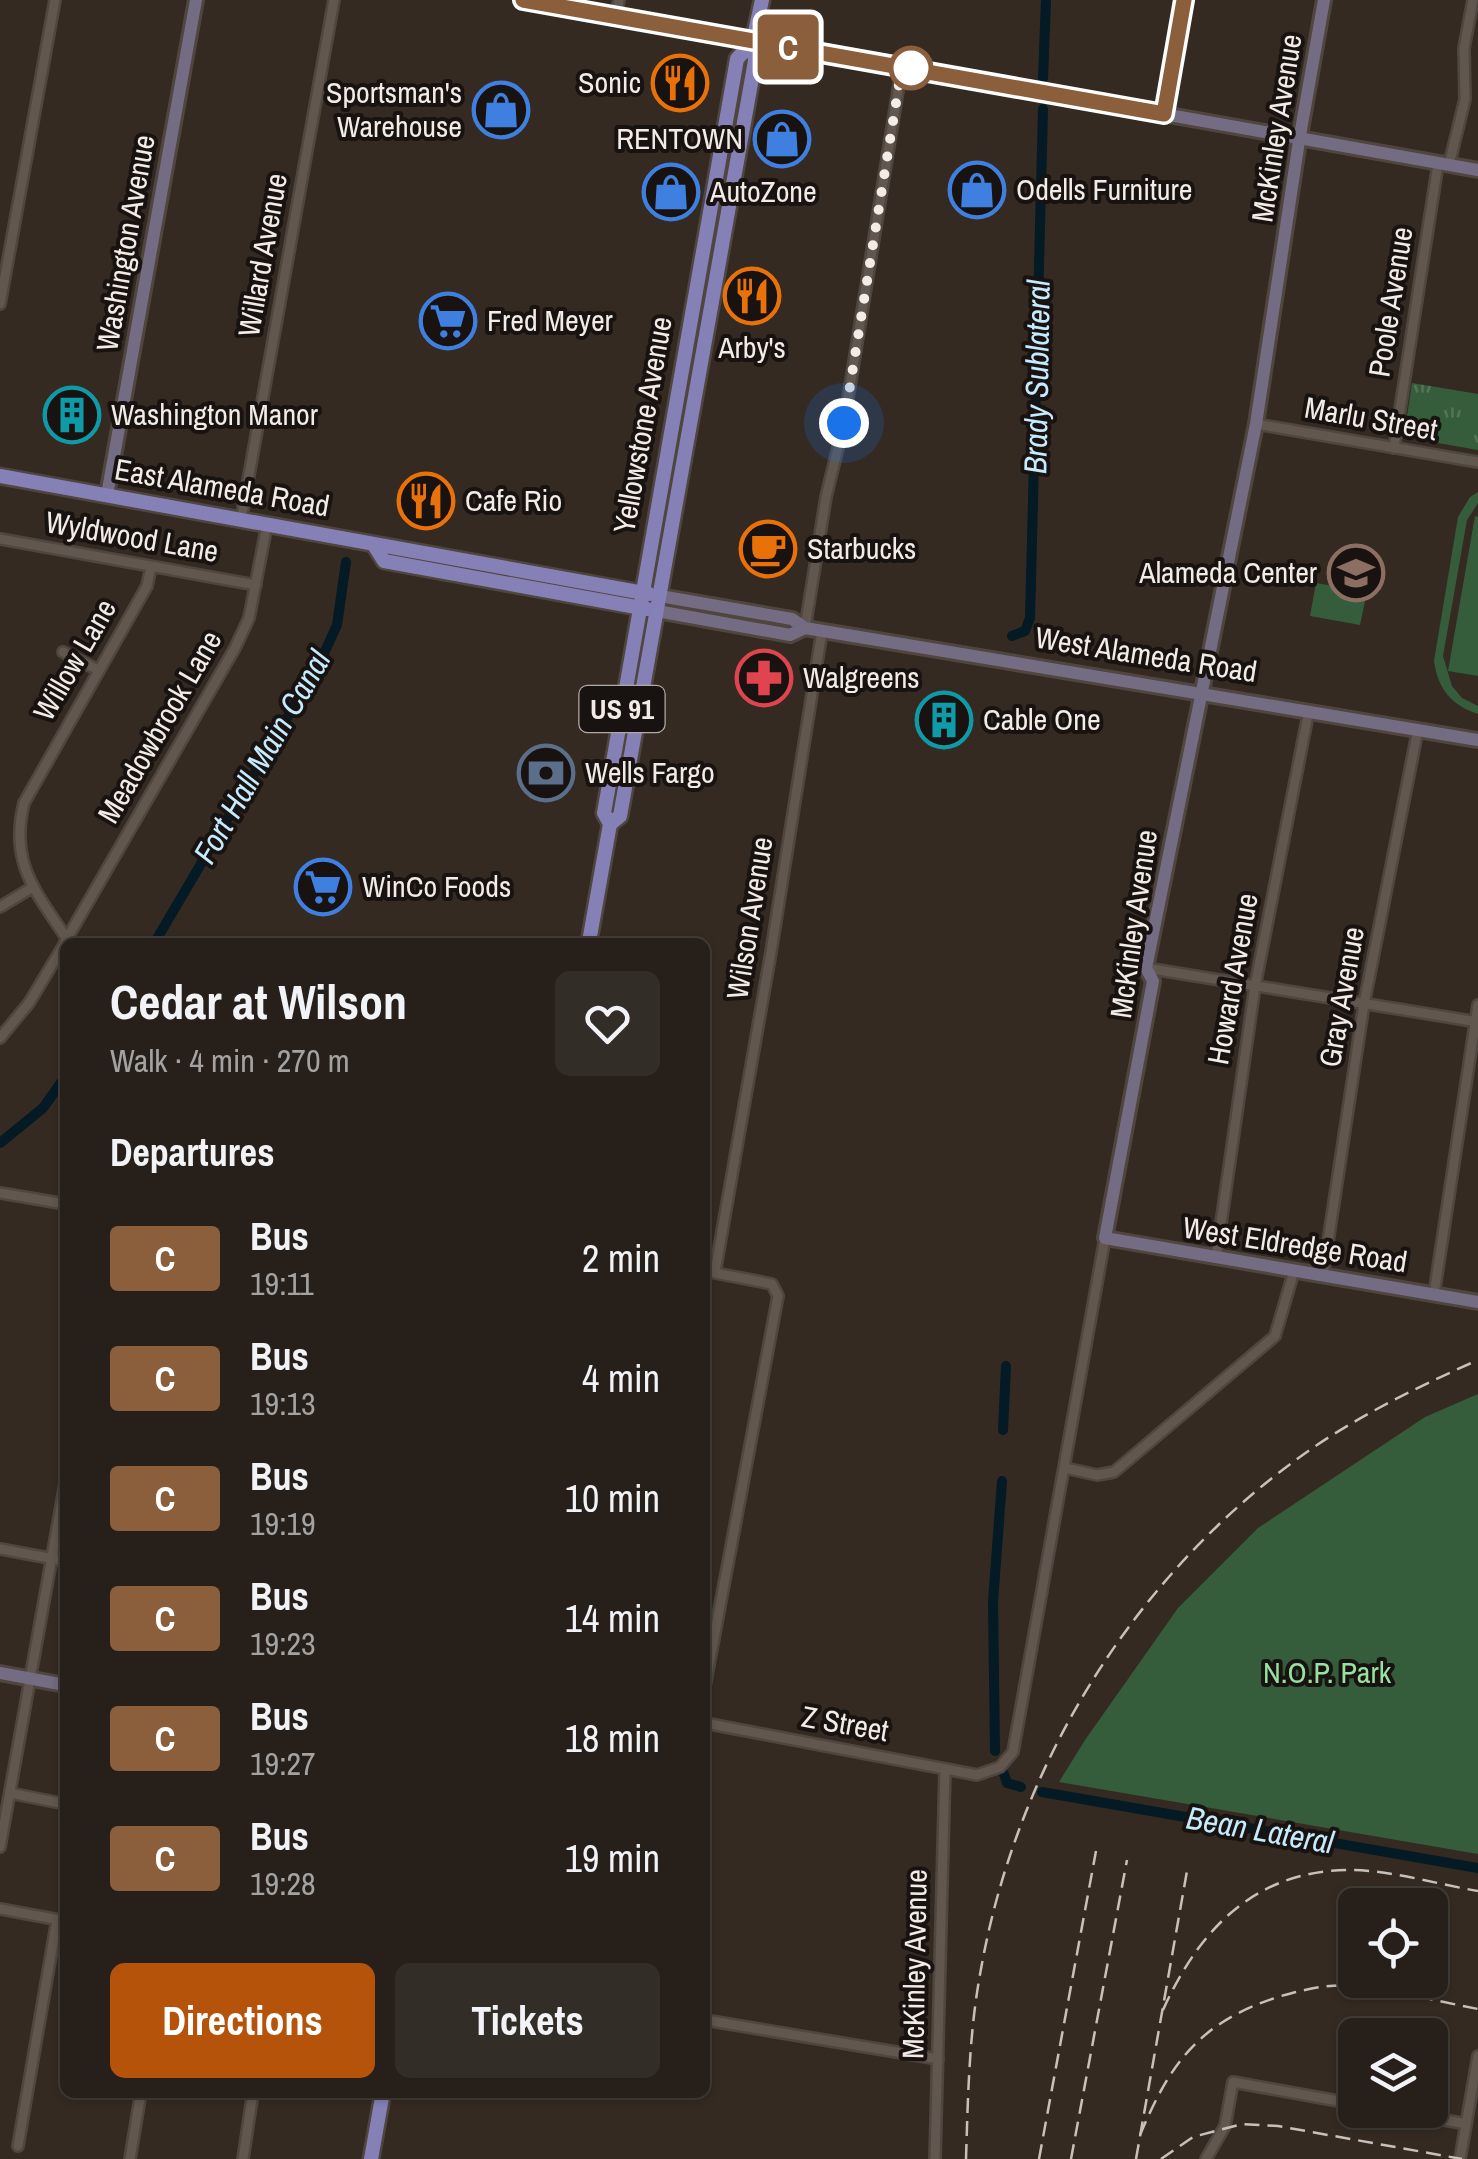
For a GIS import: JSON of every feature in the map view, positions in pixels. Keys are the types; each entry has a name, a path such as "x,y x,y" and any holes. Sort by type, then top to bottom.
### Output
{"main road":[{"name":"Yellowstone Avenue","path":"610,824 620,816 756,61 753,41 762,0"},
{"name":"Yellowstone Avenue","path":"589,938 610,824 604,813 737,59 753,41"},
{"name":"East Alameda Road","path":"0,476 374,544 641,600"},
{"name":"West Alameda Road","path":"641,600 659,603"},
{"path":"370,2159 381,2098"}],"street":[{"path":"0,304 55,0"},
{"name":"Washington Avenue","path":"107,495 196,0"},
{"name":"Willard Avenue","path":"240,520 334,0"},
{"path":"524,0 1478,170"},
{"path":"616,16 619,0"},
{"path":"1164,114 1184,0"},
{"name":"McKinley Avenue","path":"977,1775 1000,1767 1013,1752 1152,981 1146,968 1256,424 1324,0"},
{"name":"Poole Avenue","path":"1394,448 1443,165 1465,100 1464,48 1473,0"},
{"path":"805,628 826,498 844,423 902,66"},
{"name":"Marlu Street","path":"1256,424 1478,462"},
{"name":"Meadowbrook Lane","path":"68,938 235,648 249,618 267,524"},
{"name":"Wyldwood Lane","path":"0,539 256,585"},
{"name":"Willow Lane","path":"64,938 33,887 19,852 18,825 24,803 146,586 151,567"},
{"name":"West Alameda Road","path":"659,603 790,635 805,628 822,630 1478,740"},
{"name":"Wilson Avenue","path":"710,1272 771,952 822,630"},
{"path":"63,652 98,670"},
{"name":"Howard Avenue","path":"1216,1258 1255,986 1309,710"},
{"name":"Gray Avenue","path":"1323,1275 1364,1004 1418,729"},
{"path":"0,907 33,887"},
{"name":"Meadowbrook Lane","path":"0,1038 29,1003 60,951"},
{"path":"1146,968 1476,1022"},
{"path":"1434,1294 1478,1005"},
{"path":"0,1193 60,1203"},
{"name":"West Eldredge Road","path":"1105,1238 1478,1302"},
{"path":"1065,1468 1096,1475 1114,1472 1274,1336 1294,1271"},
{"path":"710,1272 764,1281 777,1289 710,1660"},
{"path":"0,1847 60,1512"},
{"path":"0,1549 60,1560"},
{"path":"0,1673 60,1683"},
{"name":"Z Street","path":"710,1723 977,1775"},
{"name":"McKinley Avenue","path":"935,2159 944,1769"},
{"path":"10,1793 60,1803"},
{"path":"0,1909 60,1920"},
{"path":"18,2146 60,1925"},
{"path":"710,2021 938,2059"},
{"path":"1460,2159 1478,2056"},
{"path":"1206,2159 1225,2126 1233,2082 1338,2101"},
{"path":"130,2159 141,2098"},
{"path":"242,2159 252,2098"},
{"path":"1448,2121 1466,2124"}],"green space":[{"path":"1412,383 1478,394 1478,450 1404,437"},
{"path":"1478,492 1478,503 1467,520 1443,656 1452,686 1462,698 1478,706 1478,714 1447,695 1434,661 1458,517 1470,497"},
{"path":"1475,516 1478,517 1478,676 1448,671"},
{"path":"1316,583 1367,592 1360,625 1310,616"},
{"name":"N.O.P. Park","path":"1478,1394 1478,1854 1059,1782 1178,1608 1258,1528 1425,1417"}],"waterway":[{"name":"Brady Sublateral","path":"1043,78 1046,0"},
{"name":"Brady Sublateral","path":"1012,636 1025,631 1030,618 1043,109"},
{"name":"Fort Hall Main Canal","path":"157,938 321,660 337,625 346,562"},
{"name":"Fort Hall Main Canal","path":"0,1143 43,1108 60,1084"},
{"name":"Bean Lateral","path":"1003,1430 1006,1366"},
{"name":"Bean Lateral","path":"995,1751 993,1602 1002,1481"},
{"name":"Bean Lateral","path":"1004,1774 1007,1783 1021,1787"},
{"name":"Bean Lateral","path":"1042,1792 1478,1868"}],"railway":[{"path":"966,2159 974,2016 999,1892 1024,1816 1057,1743 1096,1674 1143,1609 1195,1548 1253,1493 1356,1421 1478,1360"},
{"path":"1039,2159 1096,1851"},
{"path":"1071,2159 1127,1860"},
{"path":"1163,2010 1177,1981 1213,1931 1234,1910 1285,1881 1348,1870 1478,1891"},
{"path":"1136,2159 1187,1871"},
{"path":"1140,2135 1164,2086 1192,2047 1209,2031 1253,2006 1298,1992 1340,1986 1398,1992 1478,2009"},
{"path":"1161,2159 1193,2137 1242,2124 1278,2126 1462,2159"}],"bus line":[{"name":"C","path":"523,0 1164,114 1184,0"}],"place":[{"name":"Sonic","path":"680,83"},
{"name":"Sportsman's Warehouse","path":"501,110"},
{"name":"RENTOWN","path":"782,139"},
{"name":"Odells Furniture","path":"977,190"},
{"name":"AutoZone","path":"671,192"},
{"name":"Arby's","path":"752,296"},
{"name":"Fred Meyer","path":"448,321"},
{"name":"Washington Manor","path":"72,415"},
{"name":"Cafe Rio","path":"426,501"},
{"name":"Starbucks","path":"768,549"},
{"name":"Alameda Center","path":"1356,573"},
{"name":"Walgreens","path":"764,678"},
{"name":"Cable One","path":"944,720"},
{"name":"Wells Fargo","path":"546,773"},
{"name":"WinCo Foods","path":"323,887"}],"route":[{"path":"844,423 902,66 911,68"}]}
